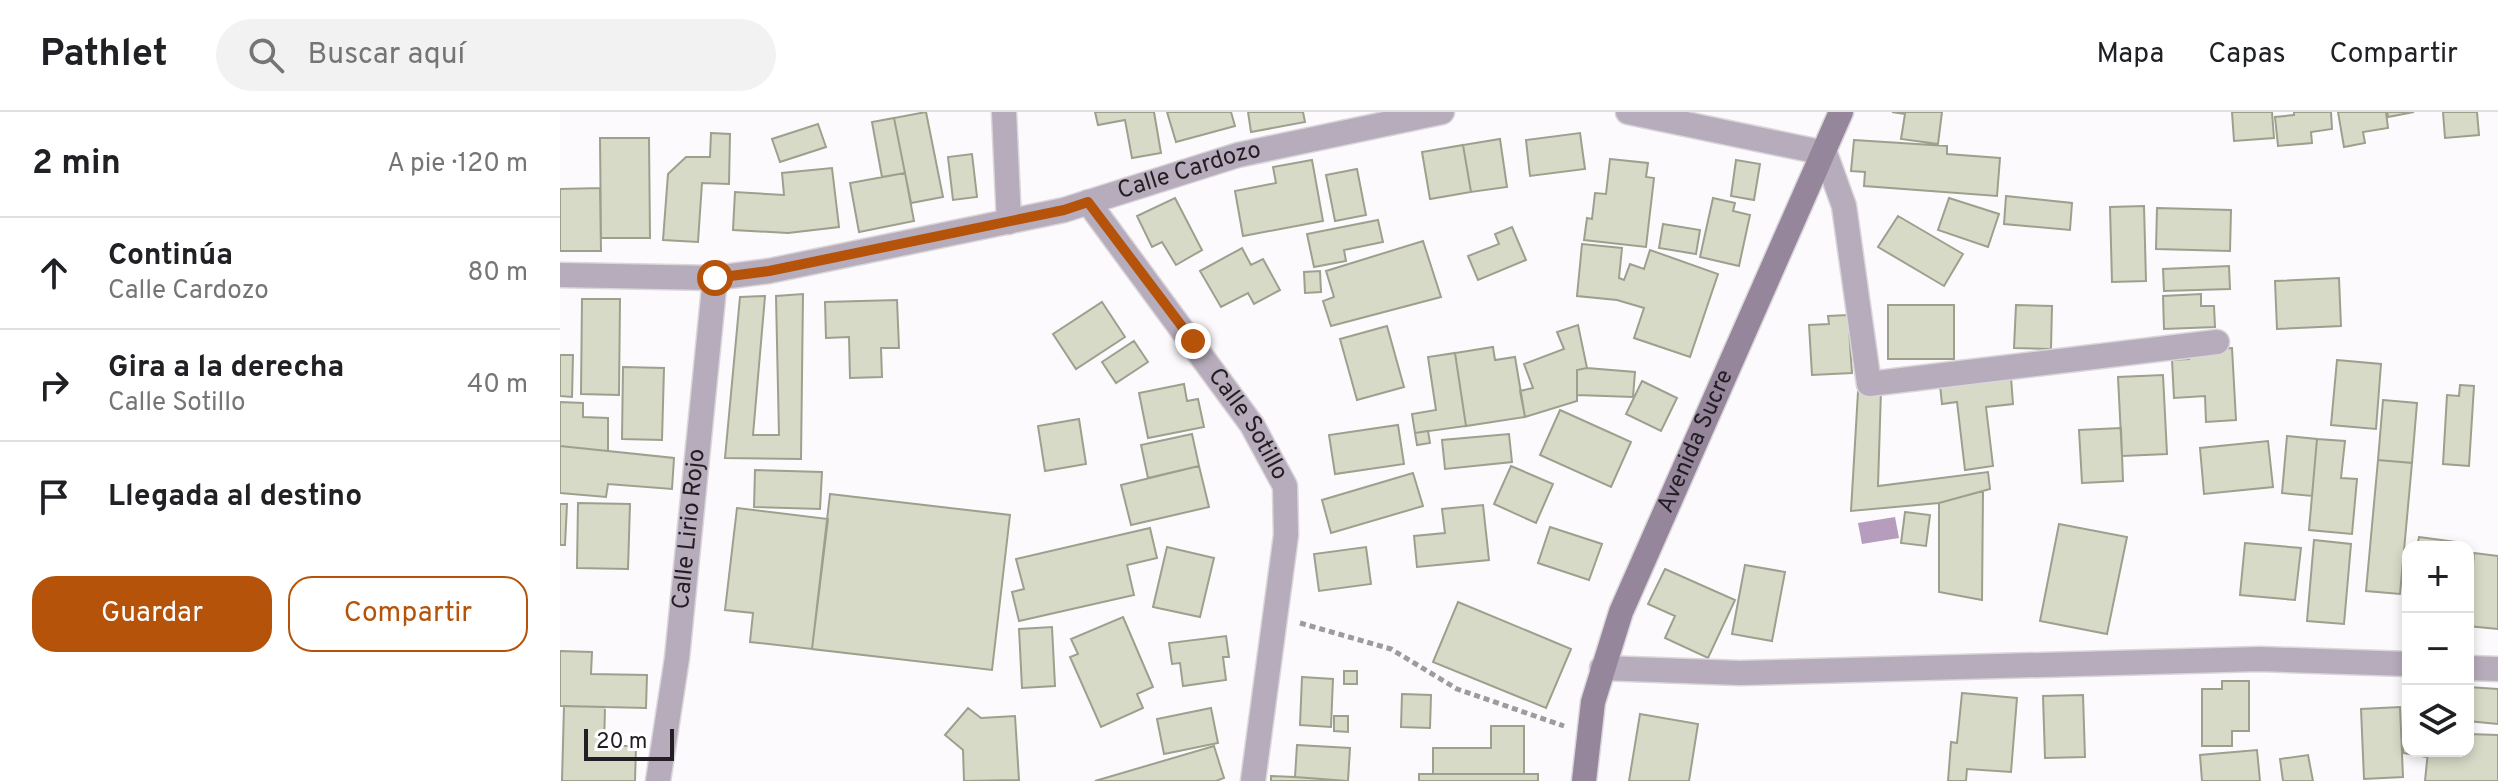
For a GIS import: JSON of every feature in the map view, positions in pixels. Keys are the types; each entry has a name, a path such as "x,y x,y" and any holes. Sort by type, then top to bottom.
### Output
{"street":[{"path":"1004,112 1009,222"},
{"name":"Calle Cardozo","path":"560,275 715,278 769,271 1009,222 1088,202 1238,155 1442,112"},
{"path":"1628,112 1825,153 1844,206 1869,384 2217,342"},
{"name":"Avenida Sucre","path":"1584,781 1589,731 1602,668 1621,612 1841,112"},
{"name":"Calle Sotillo","path":"1088,202 1252,425 1285,486 1288,512 1253,781"},
{"name":"Calle Lirio Rojo","path":"658,781 677,658 715,278"},
{"path":"1602,668 1740,673 2260,659 2402,664"},
{"path":"2474,668 2498,669"}],"path":[{"path":"1274,618 1318,627 1391,649 1457,689 1553,723 1589,731"}],"shaded area":[{"path":"1895,517 1899,538 1862,544 1858,523"}],"building":[{"path":"926,112 943,197 911,203 894,118"},
{"path":"1095,112 1154,112 1161,153 1132,158 1125,120 1098,125"},
{"path":"1167,112 1231,112 1235,126 1176,142"},
{"path":"1248,112 1303,112 1305,122 1251,132"},
{"path":"1892,112 1942,112 1938,144 1901,139 1905,114"},
{"path":"2232,112 2272,112 2274,138 2234,141"},
{"path":"2294,112 2331,112 2332,129 2311,132 2312,143 2278,146 2275,117 2294,115"},
{"path":"2338,112 2386,112 2388,128 2363,132 2365,143 2344,147"},
{"path":"2387,112 2414,112 2388,117"},
{"path":"2443,112 2477,112 2479,135 2445,138"},
{"path":"894,118 905,173 882,177 872,122"},
{"path":"818,124 826,147 780,162 772,139"},
{"path":"711,133 730,134 729,184 702,183 698,242 663,240 668,174 686,157 710,157"},
{"path":"1580,133 1585,169 1530,176 1526,140"},
{"path":"600,138 649,138 650,238 601,238"},
{"path":"1500,139 1507,187 1471,192 1463,145"},
{"path":"1854,140 1947,146 1947,154 2000,158 1997,196 1864,186 1865,172 1851,171"},
{"path":"1463,145 1471,192 1430,199 1422,152"},
{"path":"972,154 977,197 953,200 948,157"},
{"path":"1610,159 1648,163 1646,177 1654,178 1646,247 1584,240 1587,218 1592,219 1595,193 1606,194"},
{"path":"1312,160 1323,221 1243,236 1235,191 1276,183 1273,167"},
{"path":"1736,160 1760,164 1754,200 1731,196"},
{"path":"832,168 839,227 788,233 733,230 735,192 784,195 782,173"},
{"path":"1357,169 1366,215 1335,221 1326,175"},
{"path":"905,173 914,221 859,232 850,183"},
{"path":"600,188 601,251 560,251 560,189"},
{"path":"2006,196 2072,203 2070,230 2004,224"},
{"path":"1175,198 1202,250 1176,265 1162,242 1152,247 1137,216"},
{"path":"1713,198 1735,203 1733,211 1750,215 1739,266 1700,257"},
{"path":"1949,198 1999,214 1988,247 1938,230"},
{"path":"2144,206 2146,281 2112,282 2110,207"},
{"path":"2157,208 2231,210 2230,251 2156,249"},
{"path":"1898,216 1963,254 1944,286 1878,247"},
{"path":"1378,220 1383,242 1344,250 1346,261 1314,267 1307,234"},
{"path":"1663,224 1700,230 1696,254 1659,248"},
{"path":"1512,227 1526,260 1478,280 1468,256 1499,244 1495,234"},
{"path":"1423,241 1441,297 1331,326 1323,301 1334,297 1326,271"},
{"path":"1582,244 1622,248 1619,278 1624,280 1630,264 1644,269 1650,250 1718,274 1690,357 1634,338 1644,308 1617,300 1577,296"},
{"path":"1242,248 1251,265 1263,259 1280,290 1254,304 1248,293 1221,307 1200,271"},
{"path":"2229,266 2230,289 2164,291 2163,269"},
{"path":"1320,271 1321,292 1305,293 1304,272"},
{"path":"2339,278 2341,326 2277,329 2275,281"},
{"path":"803,294 801,459 725,458 740,297 765,296 753,435 779,435 776,296"},
{"path":"2201,294 2201,306 2214,306 2215,327 2164,329 2163,296"},
{"path":"582,299 620,299 619,395 581,394"},
{"path":"897,300 899,348 881,348 882,377 850,378 849,337 826,338 825,302"},
{"path":"1102,302 1125,337 1076,369 1053,334"},
{"path":"1888,305 1954,305 1954,359 1888,359"},
{"path":"2016,305 2052,306 2051,349 2014,348"},
{"path":"1848,315 1852,373 1812,375 1809,325 1829,324 1828,316"},
{"path":"1578,325 1587,368 1577,370 1577,401 1525,417 1520,391 1533,388 1524,364 1564,349 1557,332"},
{"path":"1387,326 1404,387 1357,400 1340,339"},
{"path":"1134,341 1148,362 1116,383 1102,362"},
{"path":"1493,347 1495,360 1515,357 1525,417 1466,426 1455,353"},
{"path":"2232,348 2236,420 2206,422 2205,396 2174,398 2172,360 2189,359 2189,350"},
{"path":"1455,353 1466,426 1415,433 1412,414 1436,410 1428,357"},
{"path":"560,355 573,355 572,397 560,396"},
{"path":"2337,360 2381,364 2376,429 2331,425"},
{"path":"623,367 664,368 662,440 622,439"},
{"path":"1577,370 1635,372 1633,397 1577,395"},
{"path":"2163,375 2167,454 2122,456 2118,377"},
{"path":"2011,377 2013,404 1986,407 1993,466 1965,470 1957,402 1942,404 1940,385"},
{"path":"1642,381 1677,398 1661,431 1626,414"},
{"path":"1184,384 1187,401 1198,399 1204,427 1148,438 1139,393"},
{"path":"2460,385 2474,386 2469,466 2443,464 2447,395 2459,396"},
{"path":"1881,390 1878,486 1988,472 1990,489 1939,503 1851,511 1858,392"},
{"path":"2383,400 2417,403 2412,463 2378,460"},
{"path":"560,402 583,403 583,417 608,418 608,451 560,446"},
{"path":"1560,410 1631,442 1611,487 1540,455"},
{"path":"1079,419 1086,464 1045,471 1038,426"},
{"path":"1398,425 1404,464 1335,474 1329,435"},
{"path":"2121,428 2123,481 2082,483 2079,430"},
{"path":"1428,431 1430,443 1417,445 1415,433"},
{"path":"1192,434 1199,466 1148,478 1141,445"},
{"path":"1509,434 1512,462 1445,469 1442,440"},
{"path":"2287,436 2317,439 2312,496 2282,493"},
{"path":"2317,439 2345,441 2341,478 2357,479 2352,534 2309,530"},
{"path":"2268,441 2273,487 2204,494 2200,448"},
{"path":"560,446 674,458 672,489 608,484 606,497 560,493"},
{"path":"2378,460 2412,463 2405,541 2402,541 2400,594 2366,591"},
{"path":"1199,466 1209,507 1131,525 1121,485"},
{"path":"1511,466 1553,484 1536,523 1494,504"},
{"path":"755,470 822,472 820,509 754,507"},
{"path":"1413,473 1423,506 1331,533 1322,500"},
{"path":"1983,491 1982,600 1939,592 1939,503"},
{"path":"830,494 1010,515 992,670 812,649"},
{"path":"578,503 630,504 628,569 577,568"},
{"path":"560,504 567,504 565,545 560,545"},
{"path":"1483,505 1489,560 1417,567 1414,536 1445,533 1442,509"},
{"path":"737,508 828,519 812,649 750,642 753,613 725,610"},
{"path":"1905,512 1930,515 1926,546 1901,543"},
{"path":"2059,524 2127,537 2107,634 2040,621"},
{"path":"1550,527 1602,544 1589,580 1538,563"},
{"path":"1150,528 1157,558 1127,565 1134,595 1019,621 1012,592 1024,589 1016,559"},
{"path":"2419,537 2449,541 2418,541"},
{"path":"2314,540 2351,544 2344,624 2307,621"},
{"path":"2245,543 2301,548 2295,600 2240,595"},
{"path":"1167,547 1214,558 1200,617 1153,607"},
{"path":"1366,547 1371,584 1319,591 1314,554"},
{"path":"2474,553 2498,556 2498,629 2474,627"},
{"path":"1745,565 1785,572 1772,641 1732,634"},
{"path":"1665,569 1735,600 1708,658 1665,638 1675,616 1648,604"},
{"path":"1458,602 1571,649 1546,708 1433,662"},
{"path":"1123,617 1153,687 1137,694 1143,708 1101,727 1070,657 1078,654 1071,639"},
{"path":"1052,627 1055,686 1022,688 1019,629"},
{"path":"1226,636 1229,657 1223,657 1226,680 1183,686 1180,663 1172,664 1169,643"},
{"path":"560,651 592,652 591,674 647,675 646,708 560,706"},
{"path":"1344,671 1357,671 1357,684 1344,684"},
{"path":"1302,677 1333,679 1331,727 1300,725"},
{"path":"2222,681 2249,681 2249,731 2232,731 2232,746 2202,746 2202,689 2222,689"},
{"path":"2474,687 2498,689 2498,724 2474,722"},
{"path":"1962,693 2017,698 2011,772 1967,769 1966,781 1948,781 1951,742 1957,743"},
{"path":"1402,694 1431,695 1430,728 1401,727"},
{"path":"2083,695 2085,757 2045,758 2043,696"},
{"path":"564,706 605,707 604,746 636,746 635,781 562,781"},
{"path":"2400,707 2403,777 2364,779 2361,709"},
{"path":"968,708 981,718 1015,716 1019,780 964,781 963,750 945,735"},
{"path":"1211,708 1218,743 1164,754 1157,719"},
{"path":"1640,714 1698,724 1689,781 1629,781"},
{"path":"1334,716 1348,716 1348,732 1334,731"},
{"path":"1491,726 1524,726 1524,774 1433,774 1433,748 1491,748"},
{"path":"2474,734 2498,735 2498,781 2425,781 2427,757 2474,757"},
{"path":"1297,745 1350,748 1348,781 1295,777"},
{"path":"1214,746 1224,778 1216,781 1095,781"},
{"path":"2257,750 2260,781 2202,781 2200,755"},
{"path":"2308,755 2313,781 2283,781 2280,759"},
{"path":"1419,774 1538,774 1538,781 1419,781"},
{"path":"1271,776 1295,777 1348,781 1271,781"}],"route":[{"path":"715,278 769,271 1064,210 1088,202 1193,341"}]}
